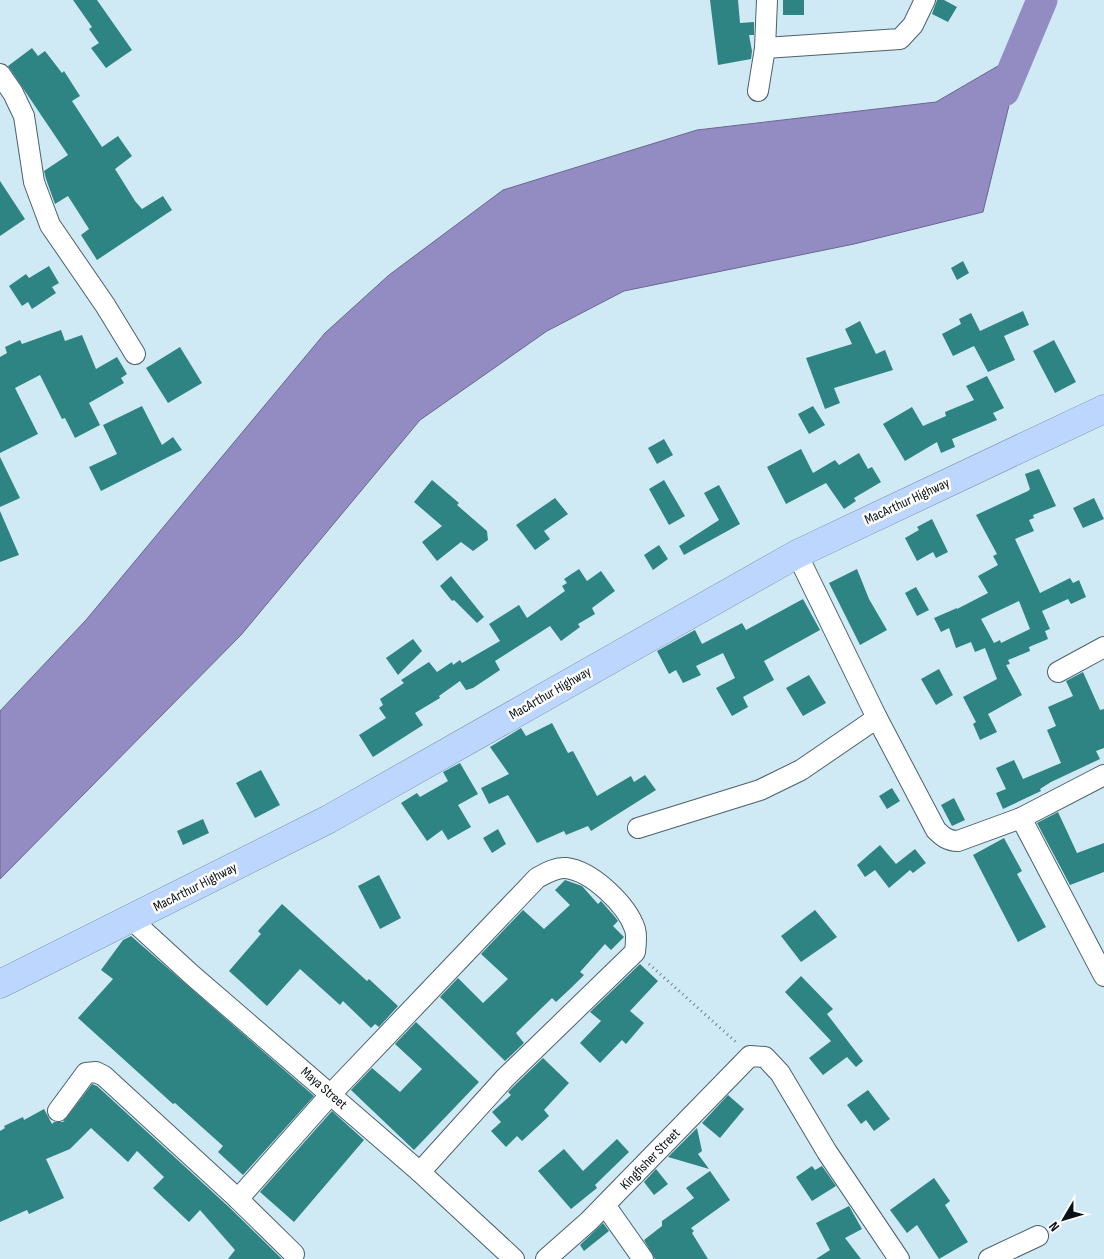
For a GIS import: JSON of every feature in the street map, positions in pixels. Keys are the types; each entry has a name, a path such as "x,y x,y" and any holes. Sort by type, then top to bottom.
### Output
{"highway":[{"name":"MacArthur Highway","path":"0,984 132,920 329,820 797,554 1104,409"}],"street":[{"path":"758,91 765,48 767,0"},
{"path":"765,48 900,39 913,25 924,0"},
{"path":"0,74 13,93 24,116 34,182 50,225 105,305 135,354"},
{"path":"797,554 877,718 936,830 942,837 950,841 958,841 1021,818 1104,775"},
{"path":"1058,672 1104,647"},
{"path":"638,828 760,790 801,770 877,718"},
{"path":"1021,818 1104,976"},
{"path":"238,1199 330,1094 537,878 549,871 566,868 596,881 621,904 635,929 635,952 505,1078 420,1172"},
{"name":"Maya Street","path":"132,920 192,975 420,1172 514,1259"},
{"path":"750,1056 765,1057 780,1073 827,1152 899,1259"},
{"name":"Kingfisher Street","path":"546,1259 604,1205 750,1056"},
{"path":"58,1111 86,1073 100,1074 238,1199 294,1254"},
{"path":"604,1205 643,1259"},
{"path":"989,1259 1038,1236"}],"path":[{"path":"635,952 750,1056"}],"shaded area":[{"path":"1022,52 983,212 854,244 624,291 547,331 420,420 241,635 0,879 0,711 86,620 325,333 389,275 503,190 697,130 936,102"}],"building":[{"path":"73,0 97,0 132,50 106,68 91,48 99,43 89,29 92,27"},
{"path":"710,0 738,0 740,23 754,22 754,35 749,35 752,51 751,59 718,65"},
{"path":"783,0 804,0 804,15 783,15"},
{"path":"937,0 944,0 957,7 948,22 932,14"},
{"path":"32,48 38,56 45,51 62,73 64,71 80,96 72,101 102,147 118,136 132,156 115,169 135,201 142,209 163,196 172,210 97,260 81,235 89,229 68,196 55,204 46,179 44,171 68,155 8,66"},
{"path":"0,181 25,219 0,236"},
{"path":"963,261 969,273 957,280 951,268"},
{"path":"49,266 59,283 52,287 56,293 32,309 28,302 22,306 9,286 26,274 29,278"},
{"path":"1023,311 1029,325 1004,336 1015,360 988,372 974,346 953,356 942,334 961,324 959,319 971,313 980,331"},
{"path":"860,321 876,354 885,350 893,370 834,388 840,403 825,409 806,358 852,344 845,329"},
{"path":"61,330 65,341 82,335 96,369 117,357 127,374 121,378 124,383 89,403 100,425 75,438 65,418 62,419 40,375 15,388 38,434 0,453 0,357 7,353 5,347 20,340 22,344"},
{"path":"1054,340 1076,382 1055,393 1033,351"},
{"path":"180,347 202,383 168,403 146,368"},
{"path":"987,376 1004,408 993,413 997,420 952,439 955,447 941,453 937,442 905,461 883,424 912,407 923,426 946,416 945,412 974,400 966,386"},
{"path":"142,406 162,445 173,437 182,450 101,491 89,467 117,454 103,425"},
{"path":"813,406 825,425 809,434 798,414"},
{"path":"664,439 673,455 657,464 648,448"},
{"path":"801,449 813,473 835,460 839,465 859,453 868,469 872,467 881,482 854,498 856,501 844,509 826,483 786,504 767,467"},
{"path":"0,457 20,498 0,507"},
{"path":"1039,469 1056,506 1033,515 1034,518 1029,520 1034,531 1015,539 1040,593 1070,578 1073,583 1079,580 1086,597 1071,604 1068,599 1042,611 1050,629 1045,631 1048,639 1029,647 1030,651 1008,660 1010,664 1006,665 1022,695 988,714 997,732 980,740 973,724 976,722 963,697 997,679 985,648 975,652 971,642 956,648 949,628 941,632 934,618 988,593 978,576 998,565 993,556 997,554 976,515 1028,491 1030,489 1025,474","holes":["1019,601 1030,629 1001,643 1000,640 994,643 981,619"]},
{"path":"432,480 487,531 488,540 473,551 461,542 437,561 422,542 442,526 414,502"},
{"path":"664,480 685,516 669,525 649,489"},
{"path":"719,485 740,524 684,555 679,546 719,520 704,493"},
{"path":"555,498 568,514 544,531 550,539 535,550 516,525"},
{"path":"1094,498 1104,519 1083,528 1073,508"},
{"path":"0,511 19,555 0,562"},
{"path":"932,519 948,552 936,558 933,552 917,561 905,538 919,530 917,527"},
{"path":"659,545 668,559 653,570 644,555"},
{"path":"579,569 587,581 601,571 615,591 592,608 595,614 578,624 580,627 561,641 550,626 495,661 500,670 473,688 466,690 460,681 439,696 440,698 415,713 423,725 373,757 359,735 386,718 379,708 383,705 380,699 404,683 401,680 429,662 437,672 452,662 453,665 460,660 462,663 500,641 489,624 519,605 527,618 565,591 562,586 567,583 564,579"},
{"path":"857,569 869,599 887,630 860,645 829,583"},
{"path":"451,576 484,617 477,623 454,600 452,601 440,586"},
{"path":"916,587 929,610 917,616 905,593"},
{"path":"803,599 820,630 764,661 774,680 743,697 748,707 732,716 716,688 735,678 723,653 696,666 701,675 683,683 676,670 669,674 657,651 695,630 702,644 742,623 746,630"},
{"path":"413,639 422,651 398,675 386,658"},
{"path":"939,669 953,695 936,705 921,679"},
{"path":"1083,672 1100,710 1104,709 1104,748 1096,751 1100,759 1051,782 1040,789 1041,791 1003,809 996,793 1006,789 996,768 1014,760 1023,779 1061,763 1047,730 1056,726 1048,707 1073,696 1066,681"},
{"path":"809,675 826,703 803,716 786,688"},
{"path":"552,723 568,753 573,751 597,796 631,776 634,782 645,775 656,790 591,831 588,826 566,835 564,831 537,843 508,795 489,804 481,788 509,774 490,747 521,728 526,736"},
{"path":"460,763 478,794 458,805 471,827 448,840 442,830 427,841 401,803 417,793 420,797 448,781 443,772"},
{"path":"261,770 280,805 255,818 236,783"},
{"path":"892,788 900,801 887,809 879,796"},
{"path":"954,798 965,820 952,826 941,805"},
{"path":"1058,812 1077,853 1104,843 1104,872 1070,885 1037,823"},
{"path":"203,819 209,833 183,845 177,831"},
{"path":"498,829 506,844 492,853 483,838"},
{"path":"1004,838 1022,871 1017,874 1046,927 1018,942 973,855"},
{"path":"880,845 896,864 915,849 926,863 913,873 910,870 889,888 875,870 865,877 857,865"},
{"path":"379,875 401,918 380,929 358,886"},
{"path":"565,880 582,886 598,904 601,901 618,921 613,926 624,937 611,950 605,944 580,972 584,975 571,988 556,1002 552,998 516,1033 524,1043 505,1061 440,997 458,978 483,1003 508,979 481,954 523,910 544,929 570,905 555,890"},
{"path":"282,904 367,981 369,979 398,1006 379,1027 375,1024 371,1028 343,1001 340,1005 300,969 267,1006 229,971 261,934 258,931"},
{"path":"815,910 837,937 801,962 781,936"},
{"path":"131,936 314,1096 243,1175 218,1152 223,1146 175,1103 173,1104 78,1018 113,979 101,970 123,940"},
{"path":"640,964 658,981 630,1011 644,1023 626,1044 622,1040 600,1063 580,1043 601,1021 590,1012"},
{"path":"801,976 833,1009 827,1014 863,1061 856,1067 847,1057 823,1075 809,1058 831,1041 785,992"},
{"path":"416,1022 479,1082 414,1150 351,1090 372,1068 400,1092 422,1069 395,1044"},
{"path":"543,1058 569,1083 544,1110 549,1116 522,1141 517,1136 506,1147 491,1131 501,1122 492,1112 511,1095 508,1092"},
{"path":"92,1084 97,1086 230,1208 282,1259 228,1259 235,1250 200,1210 189,1222 153,1188 164,1177 137,1151 128,1162 91,1128 70,1149 46,1159 64,1198 29,1214 27,1210 0,1222 0,1131 5,1128 4,1126 23,1117 24,1120 44,1109 52,1124 54,1122 63,1122"},
{"path":"868,1090 890,1119 874,1131 866,1120 861,1124 847,1105"},
{"path":"728,1095 744,1109 720,1138 702,1123"},
{"path":"332,1111 364,1140 294,1222 260,1192"},
{"path":"697,1128 702,1151 698,1154 709,1169 668,1157"},
{"path":"617,1139 629,1152 595,1185 597,1188 571,1209 538,1171 564,1149 583,1171"},
{"path":"812,1166 815,1170 822,1166 836,1186 812,1201 796,1177"},
{"path":"656,1169 668,1184 654,1195 644,1182"},
{"path":"710,1171 730,1200 691,1228 694,1231 692,1233 708,1259 655,1259 644,1240 662,1226 662,1221 694,1198 686,1188"},
{"path":"934,1178 950,1201 945,1205 968,1242 939,1259 917,1225 907,1233 890,1210"},
{"path":"849,1206 862,1229 845,1238 861,1259 816,1259 830,1250 816,1223"},
{"path":"603,1223 609,1231 584,1251 580,1245"}],"waterway":[{"path":"1004,91 1042,0"}]}
